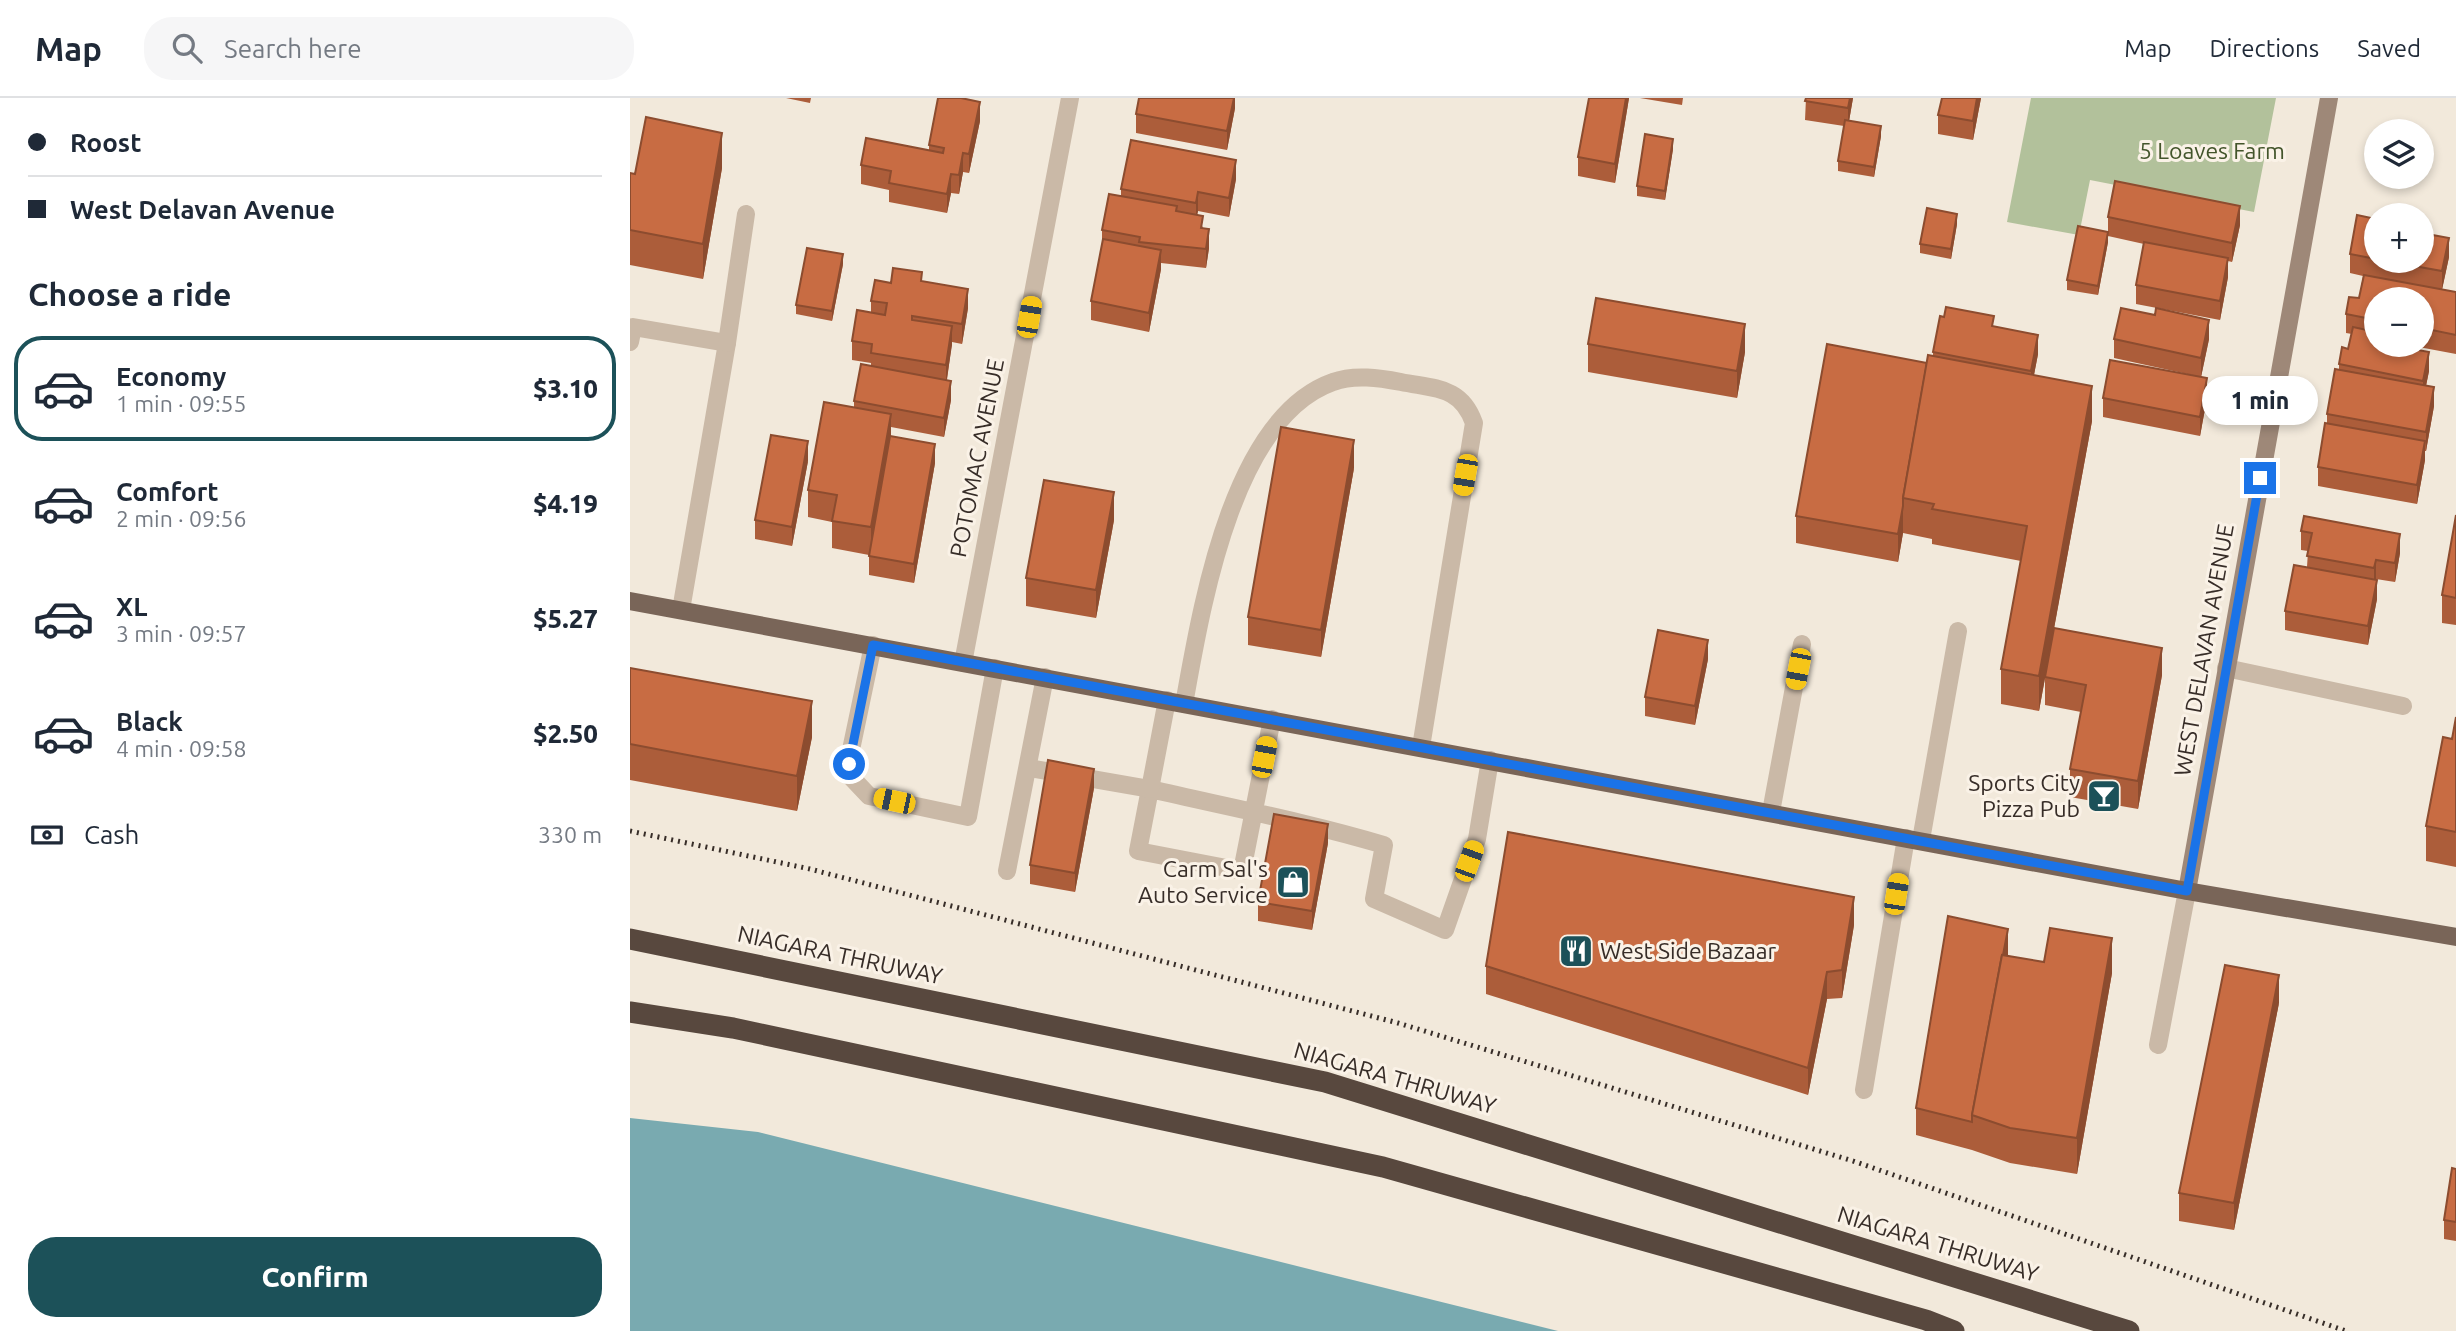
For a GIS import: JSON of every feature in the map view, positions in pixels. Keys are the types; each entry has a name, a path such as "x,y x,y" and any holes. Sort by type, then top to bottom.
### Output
{"highway":[{"name":"NIAGARA THRUWAY","path":"630,939 1325,1082 2129,1331"},
{"path":"630,1012 733,1028 1383,1167 1926,1320 1954,1331"}],"main road":[{"path":"630,601 2187,891 2456,937"}],"street":[{"name":"POTOMAC AVENUE","path":"963,663 1070,98"},
{"name":"WEST DELAVAN AVENUE","path":"2158,1045 2329,98"},
{"path":"681,610 727,343 746,214"},
{"path":"631,334 727,343"},
{"path":"1272,719 1242,871 1138,851 1150,789 1176,702 1206,584 1241,484 1271,430 1302,397 1334,381 1374,377 1413,384 1452,392 1468,407 1474,423 1421,747"},
{"path":"1864,1090 1913,839 1958,631"},
{"path":"1771,812 1802,644"},
{"path":"873,645 849,764 850,776 869,796 968,817 995,668"},
{"path":"2226,668 2403,706"},
{"path":"1007,871 1045,677"},
{"path":"1029,768 1150,789 1384,845 1374,899 1445,930 1477,839 1490,760"}],"green space":[{"name":"5 Loaves Farm","path":"2031,98 2276,98 2254,212 2090,180 2079,235 2007,222"}],"water":[{"path":"630,1118 758,1132 1558,1331 630,1331"}],"building":[{"path":"938,98 961,98 980,102 969,154 963,153 959,175 951,174 947,194 889,183 891,171 861,165 866,138 943,153 944,148 929,145"},
{"path":"1139,98 1234,98 1227,131 1136,114"},
{"path":"1589,98 1626,98 1615,164 1578,157"},
{"path":"1806,98 1850,98 1848,108 1805,101"},
{"path":"1942,98 1977,98 1973,121 1938,115"},
{"path":"646,117 722,133 703,244 630,230 630,173 635,174"},
{"path":"1845,120 1881,126 1874,167 1838,161"},
{"path":"1645,134 1673,139 1665,191 1637,186"},
{"path":"1131,140 1236,160 1229,198 1198,192 1196,203 1121,189"},
{"path":"2115,181 2240,206 2232,243 2108,217"},
{"path":"1109,194 1177,206 1176,211 1203,216 1201,228 1209,229 1206,249 1139,242 1140,237 1102,230"},
{"path":"1927,208 1957,214 1951,249 1920,244"},
{"path":"2357,215 2364,216 2364,257 2350,254"},
{"path":"2078,226 2108,232 2098,286 2067,280"},
{"path":"2434,235 2449,238 2442,271 2434,270"},
{"path":"1103,239 1161,250 1149,313 1091,301"},
{"path":"2144,242 2228,258 2220,301 2136,285"},
{"path":"807,248 843,254 832,311 796,305"},
{"path":"893,268 922,272 921,281 968,289 962,324 912,316 912,320 952,326 946,365 871,353 872,344 852,341 857,310 885,315 887,303 871,301 875,280 891,283"},
{"path":"2364,275 2429,287 2364,287 2364,318 2346,314 2349,297 2359,298"},
{"path":"2434,288 2456,292 2456,335 2434,330"},
{"path":"1596,298 1745,324 1737,371 1588,344"},
{"path":"1946,307 1994,316 1992,326 2038,335 2031,371 1933,352 1940,316 1944,317"},
{"path":"2121,308 2155,315 2156,308 2209,320 2201,358 2114,339"},
{"path":"2353,327 2364,329 2364,357 2428,357 2423,381 2339,364 2342,347 2348,349"},
{"path":"1827,344 1927,363 1898,534 1796,516"},
{"path":"1928,355 2092,386 2039,676 2001,669 2027,526 1932,509 1934,504 1903,498"},
{"path":"2110,360 2207,378 2200,417 2103,398"},
{"path":"861,364 951,381 944,418 854,401"},
{"path":"2335,369 2434,387 2426,432 2327,414"},
{"path":"824,402 891,414 871,527 832,521 837,495 808,490"},
{"path":"2325,423 2425,441 2417,485 2318,467"},
{"path":"1281,427 1354,440 1321,630 1248,617"},
{"path":"771,435 808,441 792,527 755,520"},
{"path":"890,436 935,444 914,564 869,556"},
{"path":"1044,480 1114,492 1096,590 1026,578"},
{"path":"2456,515 2456,598 2442,595"},
{"path":"2304,516 2400,534 2395,563 2376,560 2374,568 2307,556 2312,533 2301,531"},
{"path":"2294,565 2377,580 2368,626 2285,611"},
{"path":"2054,628 2162,648 2138,781 2070,769 2086,685 2045,677"},
{"path":"1658,630 1708,640 1695,706 1645,697"},
{"path":"630,668 812,701 797,776 630,744"},
{"path":"2456,717 2456,832 2426,826 2443,737 2452,739"},
{"path":"1048,760 1094,769 1075,873 1030,865"},
{"name":"Carm Sal's Auto Service","path":"1274,814 1328,824 1312,911 1258,902"},
{"path":"1508,832 1854,897 1842,970 1827,972 1808,1068 1486,966"},
{"path":"1948,916 2008,929 1972,1122 1916,1108"},
{"path":"2050,928 2112,938 2077,1138 2010,1128 1972,1115 2002,955 2044,962"},
{"path":"2225,965 2279,975 2234,1203 2179,1193"},
{"path":"2452,1168 2456,1169 2456,1222 2444,1220"}],"railway":[{"path":"630,831 810,869 1398,1023 1853,1161 2346,1331"}],"place":[{"name":"Sports City Pizza Pub","path":"2104,796"},
{"name":"Carm Sal's Auto Service","path":"1293,882"},
{"name":"West Side Bazaar","path":"1576,951"}],"route":[{"path":"849,764 873,645 2187,891 2260,478"}]}
